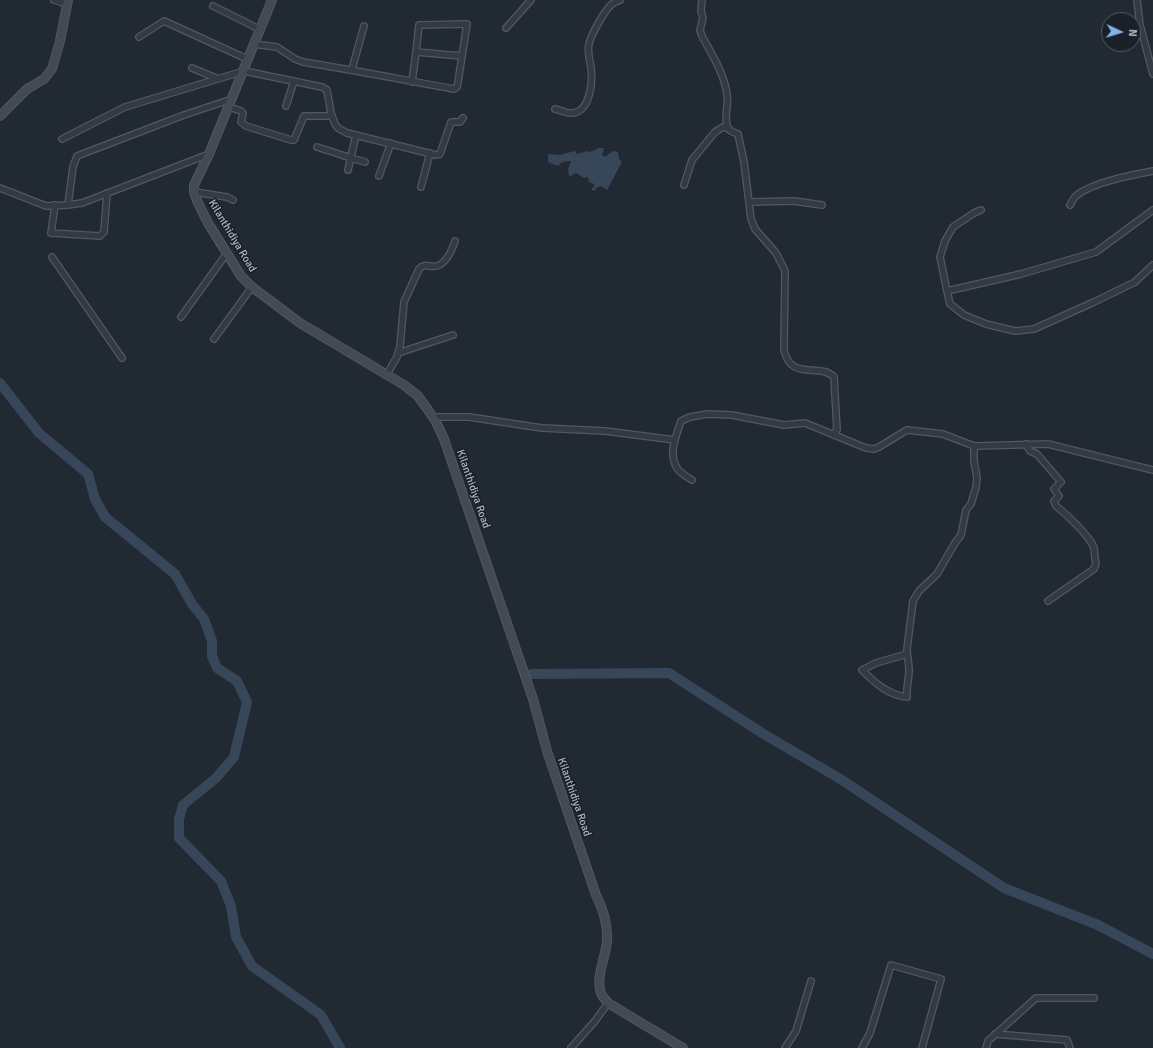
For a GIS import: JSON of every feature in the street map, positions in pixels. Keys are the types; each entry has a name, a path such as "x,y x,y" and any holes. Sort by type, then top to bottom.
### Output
{"street":[{"path":"0,116 27,89 44,79 52,69 60,41 68,2 54,0"},
{"name":"Kilanthidiya Road","path":"272,0 247,59 231,103 194,185 194,192 208,223 241,276 252,287 300,323 387,374 418,396 444,439 533,699 547,751 558,784 596,895 603,911 607,939 599,986 601,994 608,1003"},
{"path":"506,28 531,0"},
{"path":"555,109 571,113 578,112 588,101 591,87 591,69 588,58 589,43 598,23 612,4 620,0"},
{"path":"702,0 701,10 703,18 700,30 722,75 727,95 727,128"},
{"path":"1137,0 1140,25 1153,74"},
{"path":"213,6 259,29"},
{"path":"139,37 164,21 247,59"},
{"path":"253,44 277,47 295,59 303,62 352,70 412,82 454,89 457,87 466,24 419,25 412,82"},
{"path":"352,70 364,26"},
{"path":"416,52 462,56"},
{"path":"192,68 216,78"},
{"path":"62,139 125,107 244,70 322,87 327,90 332,116 338,128 347,133 436,155 440,154 451,122 460,122 463,118"},
{"path":"286,106 294,81"},
{"path":"68,205 73,166 77,156 162,123 231,103 243,114 241,122 246,126 294,140 304,116 332,116"},
{"path":"684,185 692,160 716,132 722,127 738,134 751,219 756,229 776,253 785,271 784,350 786,357 790,363 797,368 827,372 834,377 837,430 833,435"},
{"path":"348,170 356,135"},
{"path":"379,176 391,143"},
{"path":"317,147 365,162"},
{"path":"421,187 430,153"},
{"path":"0,188 46,206 82,203 209,154"},
{"path":"1070,205 1075,196 1088,189 1118,178 1153,172"},
{"path":"194,192 227,197 233,200"},
{"path":"55,205 51,233 100,236 104,232 107,194"},
{"path":"749,202 794,201 822,205"},
{"path":"981,210 974,213 953,228 945,241 940,257 950,304 964,315 986,324 1015,331 1034,329 1134,282 1153,265"},
{"path":"947,292 1021,274 1096,252 1153,210"},
{"path":"387,374 398,353 402,331 404,302 420,269 425,265 437,266 442,263 452,252 455,241"},
{"path":"181,317 227,253"},
{"path":"52,257 122,358"},
{"path":"214,339 252,287"},
{"path":"398,353 453,335"},
{"path":"692,480 677,469 672,458 675,440 681,421 690,417 708,414 732,415 784,425 806,423 866,448 879,447 907,430 943,434 974,446 1048,444 1153,470"},
{"path":"432,417 469,417 542,428 605,431 675,440"},
{"path":"1026,444 1030,452 1037,454 1061,482 1054,489 1059,496 1054,501 1056,506 1085,533 1094,548 1096,563 1094,570 1048,601"},
{"path":"907,654 876,662 862,670 874,682 887,691 900,696 908,696 907,649 913,601 920,590 938,574 961,535 966,510 971,504 977,478 974,461 974,446"},
{"path":"862,1048 870,1033 891,965 941,980 922,1048"},
{"path":"785,1048 796,1031 811,982"},
{"path":"986,1048 988,1041 994,1034 1036,998 1094,998"},
{"path":"571,1048 595,1021 608,1003 684,1048"},
{"path":"994,1034 1067,1040 1070,1048"}],"water":[{"path":"599,148 604,148 602,155 605,157 613,151 618,152 619,159 622,162 607,190 601,186 593,191 591,188 594,187 594,184 589,182 588,177 584,178 576,173 569,177 568,169 571,161 562,162 558,166 548,162 548,154 559,155 575,151 577,154 587,151 590,152"}],"waterway":[{"path":"0,383 39,433 88,474 95,499 105,517 175,574 192,604 204,619 212,641 212,656 217,668 237,681 247,702 234,757 216,778 183,805 179,819 179,838 221,881 231,906 236,937 252,966 321,1015 340,1048"},
{"path":"531,674 669,673 762,733 842,780 1004,888 1098,925 1153,954"}]}
